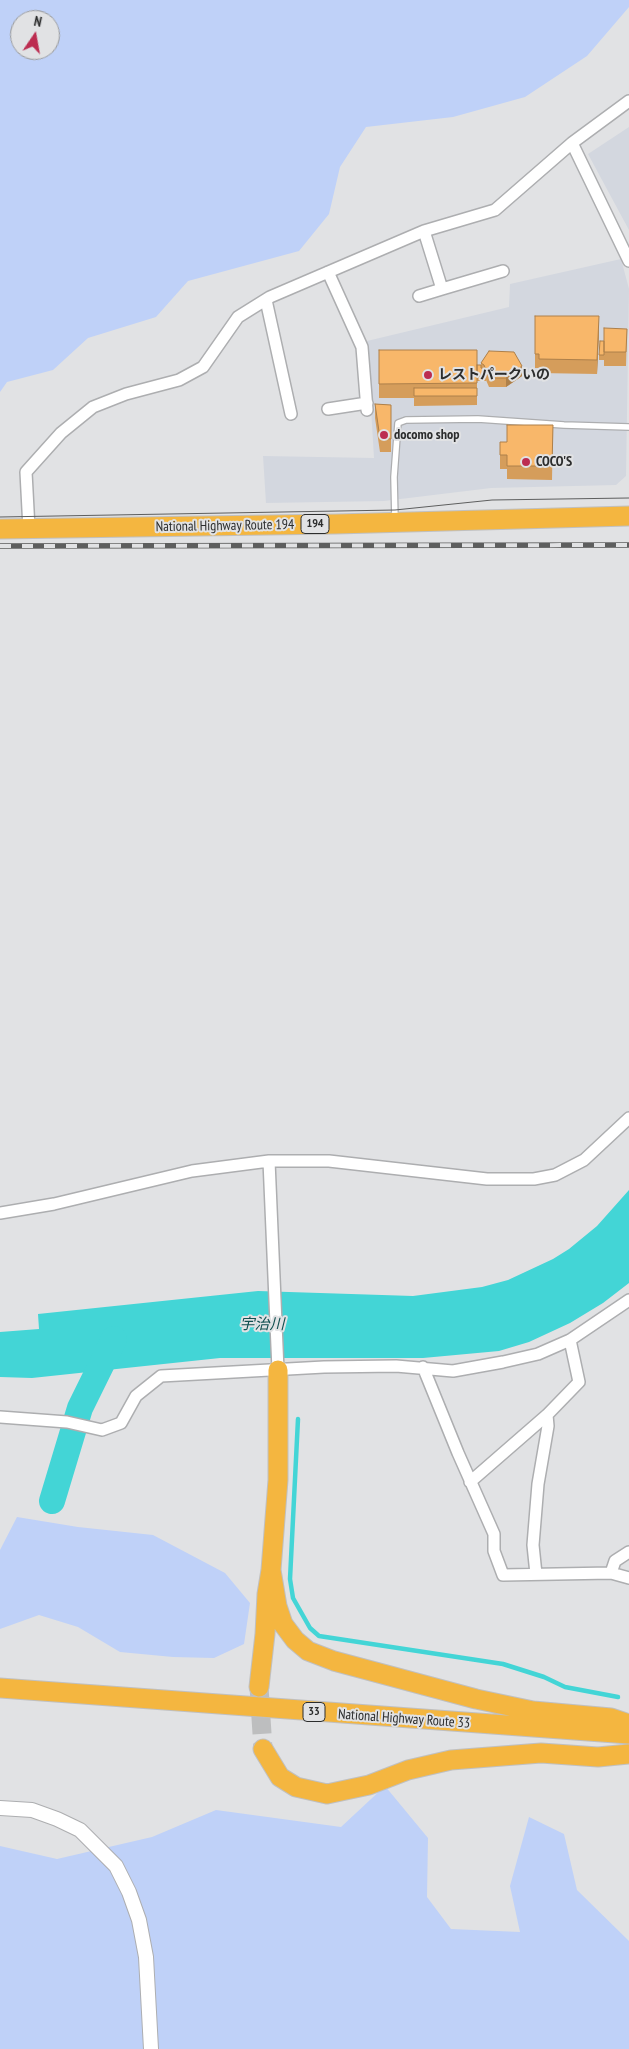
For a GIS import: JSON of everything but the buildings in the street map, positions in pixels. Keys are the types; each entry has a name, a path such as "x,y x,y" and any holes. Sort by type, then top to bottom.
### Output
{"highway":[{"name":"National Highway Route 194","path":"0,529 629,516"},
{"path":"258,1687 271,1570 278,1470 278,1370"},
{"path":"271,1570 277,1606 283,1624 295,1640 308,1651 334,1661 476,1699 533,1711 611,1718 629,1724"},
{"name":"National Highway Route 33","path":"0,1688 629,1734"},
{"path":"263,1749 280,1777 296,1787 328,1794 343,1792 408,1770 451,1760 541,1753 598,1757 629,1754"}],"street":[{"path":"30,529 26,472 61,433 93,407 126,394 179,380 203,366 238,317 266,300 424,231 494,210 572,143 629,101"},
{"path":"572,143 629,261"},
{"path":"424,231 442,289"},
{"path":"419,296 503,271"},
{"path":"328,272 362,347 367,406 328,409"},
{"path":"266,300 291,414"},
{"path":"0,1214 54,1204 192,1171 269,1161 320,1160 487,1179 534,1179 555,1175 584,1160 629,1118"},
{"path":"269,1161 278,1370"},
{"path":"0,1417 67,1422 102,1430 121,1423 136,1396 161,1376 278,1370 423,1367 453,1371 503,1362 538,1354 570,1340 629,1300"},
{"path":"470,1482 547,1415 579,1382 570,1340"},
{"path":"423,1367 470,1482 494,1534 494,1551 503,1575 612,1573 629,1578"},
{"path":"536,1574 533,1545 538,1484 548,1426 547,1415"},
{"path":"612,1573 615,1562 629,1552"},
{"path":"0,1808 32,1810 65,1822 80,1830 116,1866 129,1892 139,1920 146,1957 151,2049"}],"lane":[{"path":"395,522 394,477 398,423 406,420 478,419 629,427"}],"shaded area":[{"path":"0,0 629,0 629,7 587,56 525,97 453,117 366,127 340,167 329,214 299,251 188,281 156,317 88,338 53,370 7,382 0,392"},
{"path":"629,127 629,230 588,154"},
{"path":"621,259 629,289 626,476 616,485 491,488 384,501 266,503 263,456 374,458 367,341 509,307 510,284"},
{"path":"17,1517 78,1527 153,1535 225,1573 250,1603 244,1644 214,1658 173,1657 120,1652 78,1627 39,1615 0,1629 0,1550"},
{"path":"385,1786 428,1838 427,1897 451,1929 520,1932 510,1886 529,1817 564,1834 577,1890 629,1941 629,2049 0,2049 0,1846 57,1859 152,1837 216,1810 341,1827"}],"water":[{"name":"宇治川","path":"629,1190 629,1283 603,1303 570,1323 529,1342 499,1351 423,1358 220,1358 32,1378 0,1377 0,1332 39,1329 38,1314 258,1291 413,1296 482,1287 508,1280 553,1259 569,1249 597,1226"}],"waterway":[{"path":"52,1501 80,1408 114,1339"},
{"path":"298,1419 290,1579 293,1598 310,1628 319,1636 503,1664 544,1677 565,1687 618,1697"}],"tunnel":[{"path":"259,1687 263,1749"}],"tram line":[{"path":"0,517 395,510 492,500 629,498"}],"railway":[{"path":"0,546 629,545"}],"place":[{"name":"レストパークいの","path":"428,375"},
{"name":"docomo shop","path":"384,435"},
{"name":"COCO'S","path":"526,462"}]}
